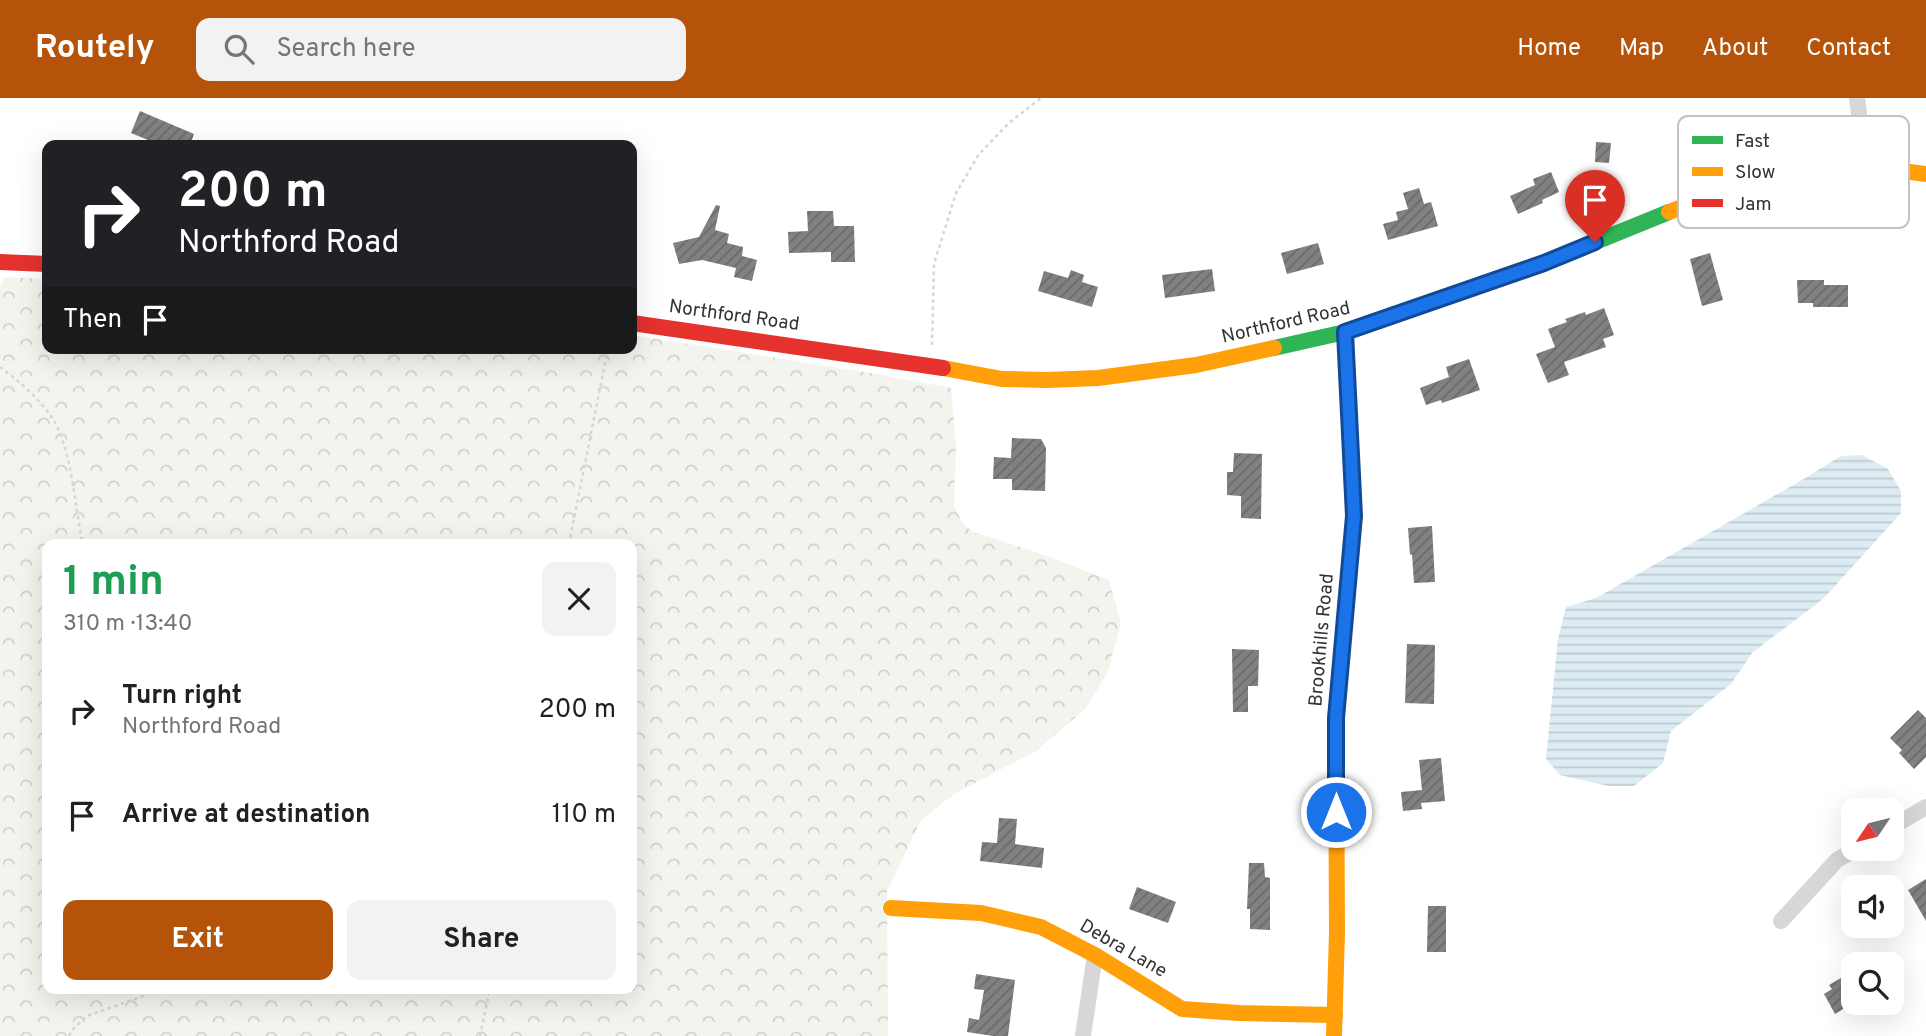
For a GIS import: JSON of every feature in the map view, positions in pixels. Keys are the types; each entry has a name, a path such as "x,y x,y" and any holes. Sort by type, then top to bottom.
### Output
{"street":[{"path":"1857,98 1859,116"},
{"name":"Northford Road","path":"637,324 932,366 1002,379 1098,378 1196,365 1345,332 1544,263 1678,209"},
{"path":"0,262 42,264"},
{"name":"Brookhills Road","path":"1334,1036 1336,718 1354,516 1345,332"},
{"path":"1904,820 1926,807"},
{"path":"1781,921 1841,858"},
{"name":"Debra Lane","path":"891,908 981,913 1041,927 1095,955 1182,1009 1335,1015"},
{"path":"1083,1036 1095,955"}],"path":[{"path":"932,366 934,264 956,193 979,153 1010,122 1041,98"},
{"path":"570,539 607,354"},
{"path":"0,367 31,393 54,421 64,446 82,539"},
{"path":"69,1036 87,1016 146,994"},
{"path":"480,1036 488,994"}],"green space":[{"path":"5,277 42,279 42,354 637,354 637,336 951,388 956,446 954,506 963,524 973,532 1036,552 1109,580 1121,623 1107,674 1085,709 1036,751 954,794 921,820 887,891 888,1036 0,1036 0,286"}],"shaded area":[{"path":"1862,455 1888,469 1901,491 1901,513 1824,598 1752,653 1731,684 1671,731 1663,763 1634,786 1608,786 1560,775 1546,759 1558,639 1566,607 1596,598 1841,456"}],"building":[{"path":"140,111 194,134 192,140 148,140 131,133"},
{"path":"1596,142 1611,143 1609,163 1595,162"},
{"path":"1551,172 1559,192 1542,200 1543,203 1518,214 1510,196 1535,185 1533,179"},
{"path":"1419,188 1424,204 1431,202 1438,226 1388,240 1383,224 1398,220 1396,212 1408,209 1403,193"},
{"path":"716,205 720,206 715,230 729,234 727,243 743,247 742,256 757,260 752,281 734,277 736,268 702,260 679,264 673,243 699,237"},
{"path":"807,211 833,211 834,226 854,226 855,262 831,262 831,252 789,253 788,232 808,231"},
{"path":"1318,243 1324,264 1287,274 1281,253"},
{"path":"1710,253 1723,300 1702,306 1690,259"},
{"path":"1212,269 1215,291 1165,298 1162,275"},
{"path":"1071,270 1084,275 1082,282 1098,287 1092,307 1038,291 1044,271 1068,278"},
{"path":"1797,280 1824,280 1824,285 1848,285 1848,307 1813,307 1813,303 1798,303"},
{"path":"1604,308 1614,335 1603,339 1606,347 1564,362 1569,375 1548,383 1536,354 1555,347 1548,329 1567,322 1565,319"},
{"path":"1469,359 1480,390 1442,403 1441,400 1426,405 1420,388 1449,377 1446,367"},
{"path":"1012,438 1041,439 1046,448 1045,491 1012,490 1012,479 993,479 994,457 1011,458"},
{"path":"1234,453 1262,454 1261,519 1241,518 1241,496 1227,495 1227,472 1233,472"},
{"path":"1432,526 1435,582 1414,583 1408,528"},
{"path":"1407,644 1435,645 1434,704 1405,703"},
{"path":"1232,649 1259,650 1258,686 1248,686 1248,712 1233,712"},
{"path":"1918,710 1926,718 1926,757 1914,769 1899,753 1902,750 1890,738"},
{"path":"1441,758 1445,801 1421,803 1422,809 1403,811 1401,792 1422,790 1419,760"},
{"path":"999,818 1017,819 1015,844 1044,848 1042,868 980,861 982,842 997,843"},
{"path":"1249,863 1264,863 1265,877 1270,878 1270,930 1250,929 1250,909 1247,909"},
{"path":"1926,879 1926,921 1908,890"},
{"path":"1137,887 1176,902 1168,923 1129,909"},
{"path":"1428,906 1446,906 1446,952 1427,952"},
{"path":"976,974 1015,980 1008,1036 967,1032 969,1018 979,1020 984,990 974,989"},
{"path":"1841,978 1841,1010 1835,1014 1824,994 1832,989 1829,985"}],"traffic: fast":[{"path":"1274,348 1345,332 1544,263 1669,212"},
{"path":"1339,688 1354,516 1345,332"}],"traffic: slow":[{"path":"1909,172 1926,174"},
{"path":"1669,212 1678,209"},
{"path":"943,368 1002,379 1098,378 1196,365 1274,348"},
{"path":"1334,1036 1337,932 1336,718 1339,688"},
{"path":"891,908 981,913 1041,927 1095,955 1182,1009 1335,1015"}],"traffic: jam":[{"path":"0,262 42,264"},
{"path":"637,324 943,368"}],"route":[{"path":"1336,812 1336,718 1354,516 1345,332 1544,263 1595,242"}]}
